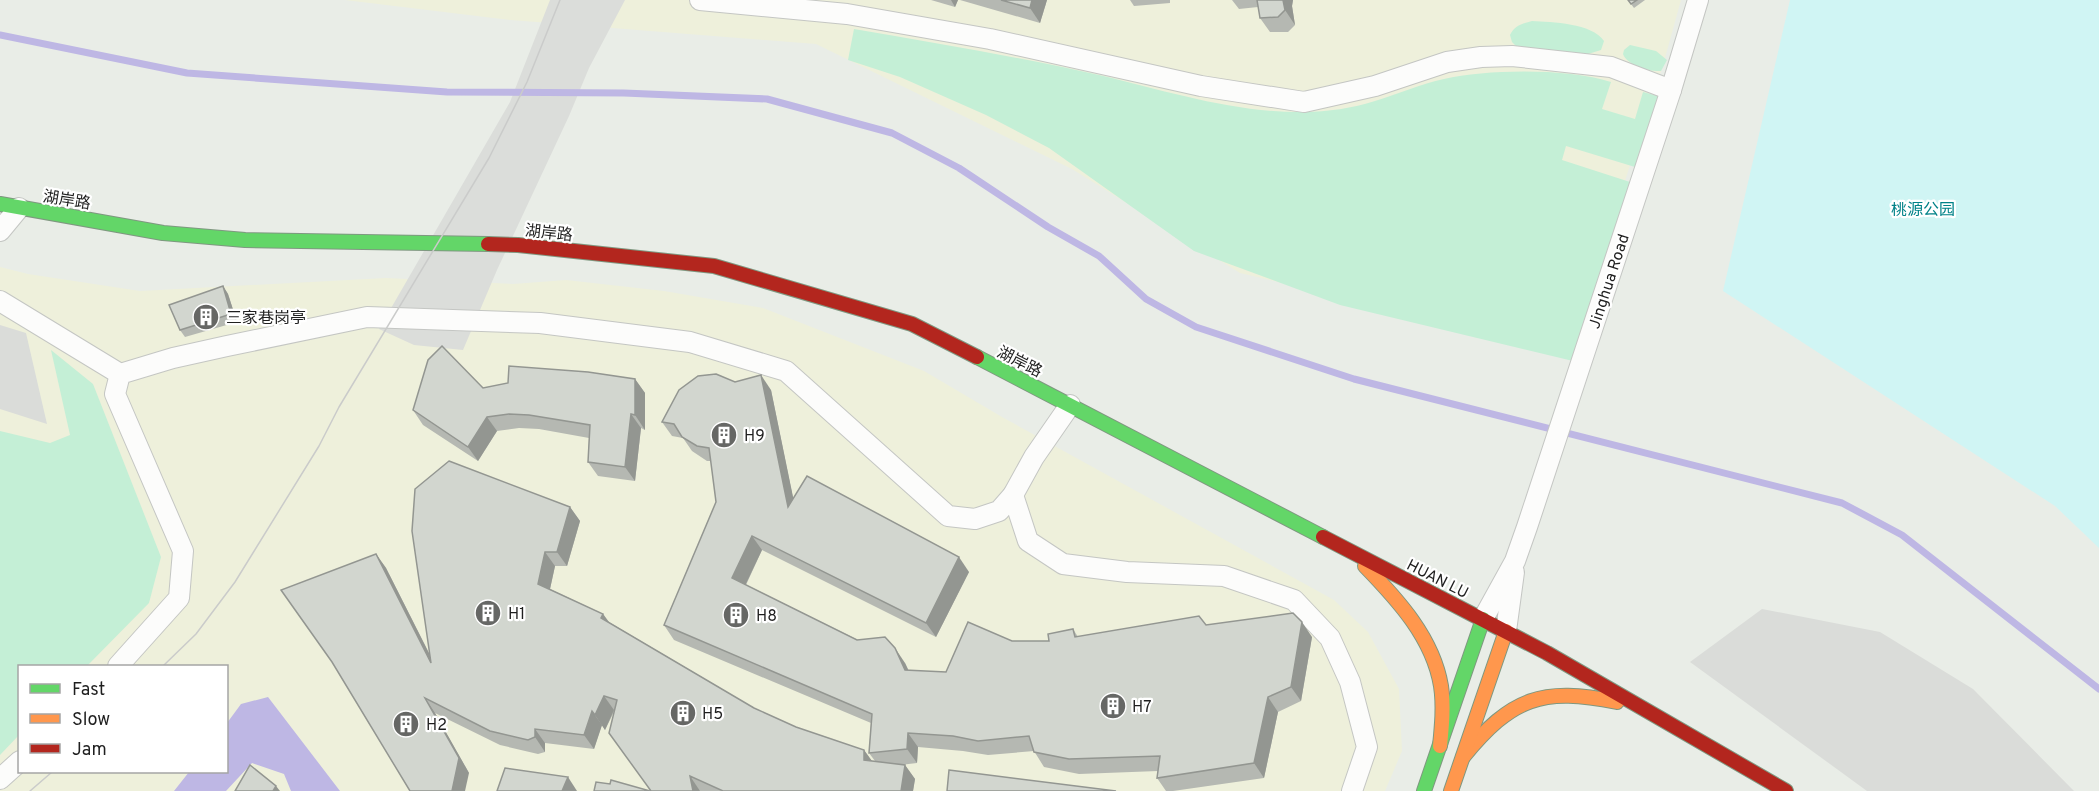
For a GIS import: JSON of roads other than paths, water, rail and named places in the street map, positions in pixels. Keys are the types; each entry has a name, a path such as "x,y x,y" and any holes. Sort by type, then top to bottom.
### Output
{"street":[{"path":"700,0 847,14 990,39 1201,86 1304,102 1375,86 1447,62 1480,57 1512,56 1611,68 1671,90"},
{"name":"Jinghua Road","path":"1483,619 1515,561 1527,527 1671,90 1698,0"},
{"path":"0,231 10,206"},
{"name":"湖岸路","path":"10,206 164,234 268,240 518,245 714,266 912,324 1070,405"},
{"path":"0,301 120,374 216,348 367,317 540,323 690,342 786,371 948,516 975,519 999,511 1013,495 1034,457 1070,405"},
{"path":"119,665 179,598 183,551 115,393 120,374"},
{"name":"HUAN LU","path":"1070,405 1483,619 1786,791"},
{"path":"1013,495 1028,541 1063,564 1127,572 1224,576 1294,600 1330,638 1350,682 1367,747 1352,791"},
{"path":"1351,552 1395,599 1428,648 1441,683 1443,706 1440,746"},
{"name":"Jinghua Road","path":"1506,632 1515,561"},
{"path":"1424,791 1483,619"},
{"path":"1451,791 1506,632"},
{"path":"1463,757 1492,723 1510,710 1534,698 1554,694 1576,694 1622,703 1650,712"},
{"path":"0,779 18,763"}],"waterway":[{"path":"0,35 187,73 447,92 624,93 767,99 892,133 959,168 1048,227 1099,256 1146,299 1196,327 1354,379 1842,503 1902,535 2099,689"}],"tram line":[{"path":"164,665 196,634 235,582 319,446 339,407 489,158 527,82 560,0"},
{"path":"30,791 51,773"}],"place":[{"name":"三家巷岗亭","path":"206,317"},
{"name":"H9","path":"724,435"},
{"name":"H1","path":"488,613"},
{"name":"H8","path":"736,615"},
{"name":"H7","path":"1113,706"},
{"name":"H5","path":"683,713"},
{"name":"H2","path":"406,724"}],"park label":[{"name":"桃源公园","path":"1923,209"}]}
